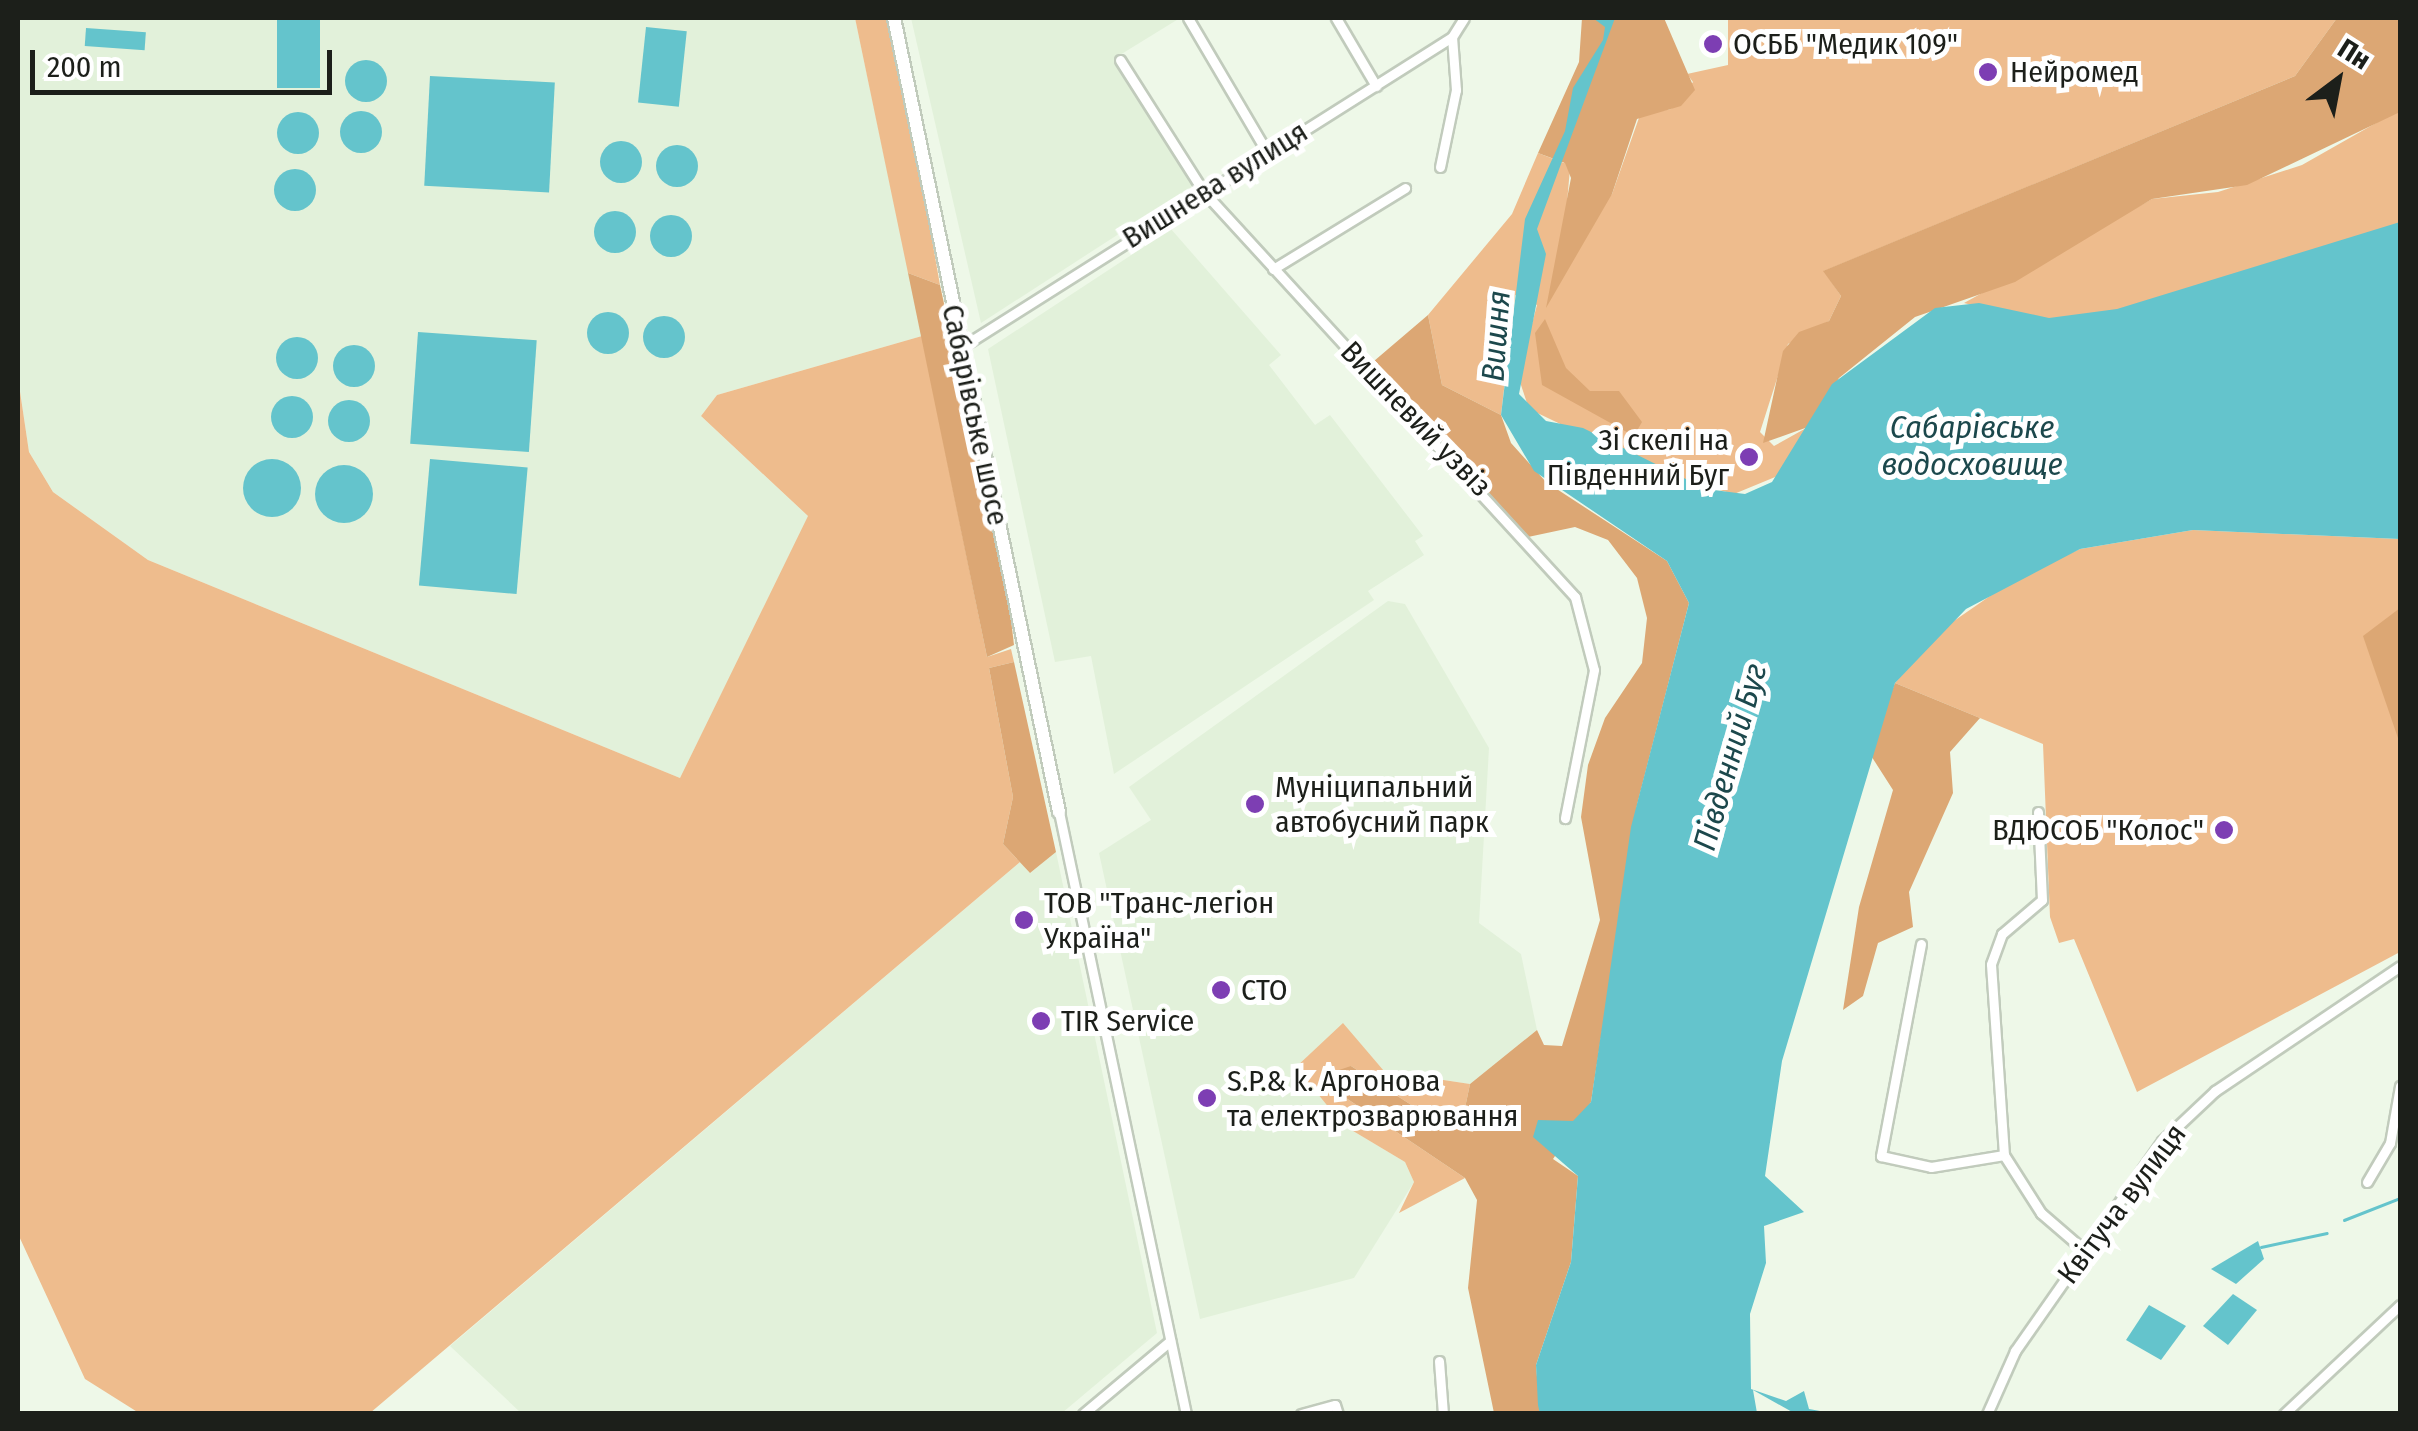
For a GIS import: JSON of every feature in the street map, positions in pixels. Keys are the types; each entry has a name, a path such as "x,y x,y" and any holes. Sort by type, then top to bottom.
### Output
{"street":[{"name":"Сабарівське шосе","path":"894,18 1059,812"},
{"path":"1188,18 1267,152"},
{"path":"1336,18 1376,86"},
{"name":"Вишнева вулиця","path":"960,348 1452,37 1464,18"},
{"path":"1440,168 1456,90 1452,37"},
{"name":"Вишневий узвіз","path":"1120,60 1203,191 1575,597 1594,670 1565,818"},
{"path":"1272,269 1405,188"},
{"path":"1059,812 1186,1414"},
{"path":"2038,812 2042,900 2002,934 1991,964 2004,1155 2042,1213 2084,1251"},
{"path":"1921,944 1881,1156 1931,1168 2004,1155"},
{"name":"Квітуча вулиця","path":"1986,1414 2015,1351 2162,1141 2215,1090 2400,966"},
{"path":"2367,1182 2390,1143 2400,1086"},
{"path":"2284,1414 2400,1305"},
{"path":"1083,1414 1170,1341"},
{"path":"1439,1361 1443,1414"},
{"path":"1302,1414 1337,1409"}],"shaded area":[{"path":"18,18 855,18 922,336 717,395 701,416 809,517 680,778 148,560 53,492 29,452 18,378"},
{"path":"855,18 893,18 940,285 908,273"},
{"path":"911,18 1180,18 1115,58 1193,186 981,323"},
{"path":"1582,18 1664,18 1695,90 1681,106 1637,119 1612,194 1546,308 1571,178 1565,163 1538,153 1579,62"},
{"path":"1728,18 2337,18 2295,76 1824,271 1841,296 1829,321 1788,344 1760,432 1774,446 1808,427 1780,475 1734,494 1669,476 1529,409 1518,376 1537,305 1515,295 1501,415 1442,385 1428,315 1512,214 1538,153 1564,163 1573,135 1564,236 1612,194 1640,115 1671,109 1693,82 1687,74 1728,65"},
{"path":"2337,18 2400,18 2400,112 2247,185 2152,199 2015,282 1915,317 1839,378 1808,427 1763,443 1783,351 1799,332 1829,321 1841,296 1823,271 2295,76"},
{"path":"2400,89 2400,258 2097,337 1964,303 2152,199 2218,192 2302,165 2376,123"},
{"path":"1171,229 1281,355 1269,365 1315,425 1330,415 1423,536 1415,541 1424,555 1368,591 1374,600 1114,774 1091,656 1055,662 988,349"},
{"path":"908,273 940,285 1010,611 1014,645 987,657"},
{"path":"1428,315 1442,385 1501,415 1511,443 1546,482 1667,561 1689,603 1637,805 1591,1102 1553,1159 1578,1176 1571,1262 1536,1365 1540,1413 1494,1413 1468,1288 1477,1200 1465,1178 1346,1098 1330,1073 1351,1066 1447,1128 1462,1122 1470,1084 1537,1030 1544,1045 1562,1046 1600,920 1581,817 1588,765 1605,718 1642,663 1647,618 1637,578 1608,540 1575,527 1528,537 1367,367"},
{"path":"1545,319 1566,368 1590,391 1619,391 1642,422 1634,436 1542,385 1535,333"},
{"path":"922,336 987,657 1011,649 1014,662 989,668 1013,797 1003,844 1020,862 370,1413 139,1413 85,1379 18,1234 18,378 29,452 53,492 148,560 680,778 808,516 701,416 717,395"},
{"name":"ВДЮСОБ \"Колос\"","path":"2193,530 2400,539 2400,952 2137,1092 2074,939 2059,943 2050,917 2043,744 1895,683 1938,632 2016,578 2080,549"},
{"path":"1388,601 1405,604 1489,748 1479,923 1521,954 1537,1030 1470,1084 1384,1071 1343,1024 1297,1066 1343,1125 1405,1162 1414,1182 1354,1278 1200,1319 1099,853 1151,820 1129,787"},
{"path":"2400,608 2400,744 2363,636"},
{"path":"1014,662 1056,852 1030,873 1003,844 1013,797 989,668"},
{"path":"1895,683 1980,718 1950,752 1953,793 1909,892 1913,927 1878,943 1863,996 1843,1010 1859,907 1893,790 1868,751"},
{"path":"1056,852 1157,1333 1062,1413 521,1413 450,1346 1020,862 1030,873"},
{"path":"1343,1023 1384,1071 1470,1084 1462,1122 1447,1128 1351,1066 1346,1098 1465,1178 1399,1213 1414,1182 1405,1162 1343,1125 1296,1067"}],"water":[{"path":"277,18 320,18 320,88 277,88"},
{"name":"Сабарівське водосховище","path":"1593,18 1615,18 1537,229 1546,254 1519,394 1546,421 1583,428 1706,489 1745,494 1772,482 1832,384 1935,308 1979,303 2049,318 2117,309 2400,222 2400,539 2193,530 2080,549 1966,609 1895,683 1782,1061 1765,1176 1804,1212 1764,1226 1766,1263 1750,1314 1751,1389 1786,1401 1804,1391 1809,1409 1831,1413 1794,1413 1753,1390 1757,1413 1540,1414 1538,1405 1536,1365 1571,1262 1578,1176 1533,1137 1538,1120 1573,1121 1591,1102 1631,827 1689,603 1667,561 1534,471 1501,415 1525,219 1565,131 1573,88 1603,40 1605,27"},
{"path":"646,27 687,31 679,107 638,103"},
{"path":"86,28 146,32 145,50 85,46"},
{"path":"366,60 381,66 387,81 381,96 366,102 351,96 345,81 351,66"},
{"path":"430,76 555,83 549,192 424,186"},
{"path":"361,111 376,117 382,132 376,147 361,153 346,147 340,132 346,117"},
{"path":"298,112 313,118 319,133 313,148 298,154 283,148 277,133 283,118"},
{"path":"621,141 636,147 642,162 636,177 621,183 606,177 600,162 606,147"},
{"path":"677,145 692,151 698,166 692,181 677,187 662,181 656,166 662,151"},
{"path":"295,169 310,175 316,190 310,205 295,211 280,205 274,190 280,175"},
{"path":"615,211 630,217 636,232 630,247 615,253 600,247 594,232 600,217"},
{"path":"671,215 686,221 692,236 686,251 671,257 656,251 650,236 656,221"},
{"path":"608,312 623,318 629,333 623,348 608,354 593,348 587,333 593,318"},
{"path":"664,316 679,322 685,337 679,352 664,358 649,352 643,337 649,322"},
{"path":"418,332 537,340 529,452 410,444"},
{"path":"297,337 312,343 318,358 312,373 297,379 282,373 276,358 282,343"},
{"path":"354,345 369,351 375,366 369,381 354,387 339,381 333,366 339,351"},
{"path":"292,396 307,402 313,417 307,432 292,438 277,432 271,417 277,402"},
{"path":"349,400 364,406 370,421 364,436 349,442 334,436 328,421 334,406"},
{"path":"272,459 292,468 301,488 292,508 272,517 252,508 243,488 252,468"},
{"path":"430,459 528,468 517,594 419,586"},
{"path":"344,465 364,474 373,494 364,514 344,523 324,514 315,494 324,474"},
{"path":"2258,1241 2264,1259 2236,1284 2211,1269"},
{"path":"2233,1294 2257,1310 2228,1345 2203,1326"},
{"path":"2149,1305 2186,1326 2161,1360 2126,1340"}],"waterway":[{"path":"2344,1220 2400,1198"},
{"path":"2261,1247 2327,1233"}],"place":[{"name":"ОСББ \"Медик 109\"","path":"1713,44"},
{"name":"Нейромед","path":"1988,72"},
{"name":"Зі скелі на Південний Буг","path":"1749,457"},
{"name":"Муніципальний автобусний парк","path":"1255,804"},
{"name":"ВДЮСОБ \"Колос\"","path":"2224,830"},
{"name":"ТОВ \"Транс-легіон Україна\"","path":"1024,920"},
{"name":"СТО","path":"1221,990"},
{"name":"TIR Service","path":"1041,1021"},
{"name":"S.P.& k. Аргонова та електрозварювання","path":"1207,1098"}],"water label":[{"name":"Вишня","path":"1496,336"},
{"name":"Південний Буг","path":"1730,757"}]}
